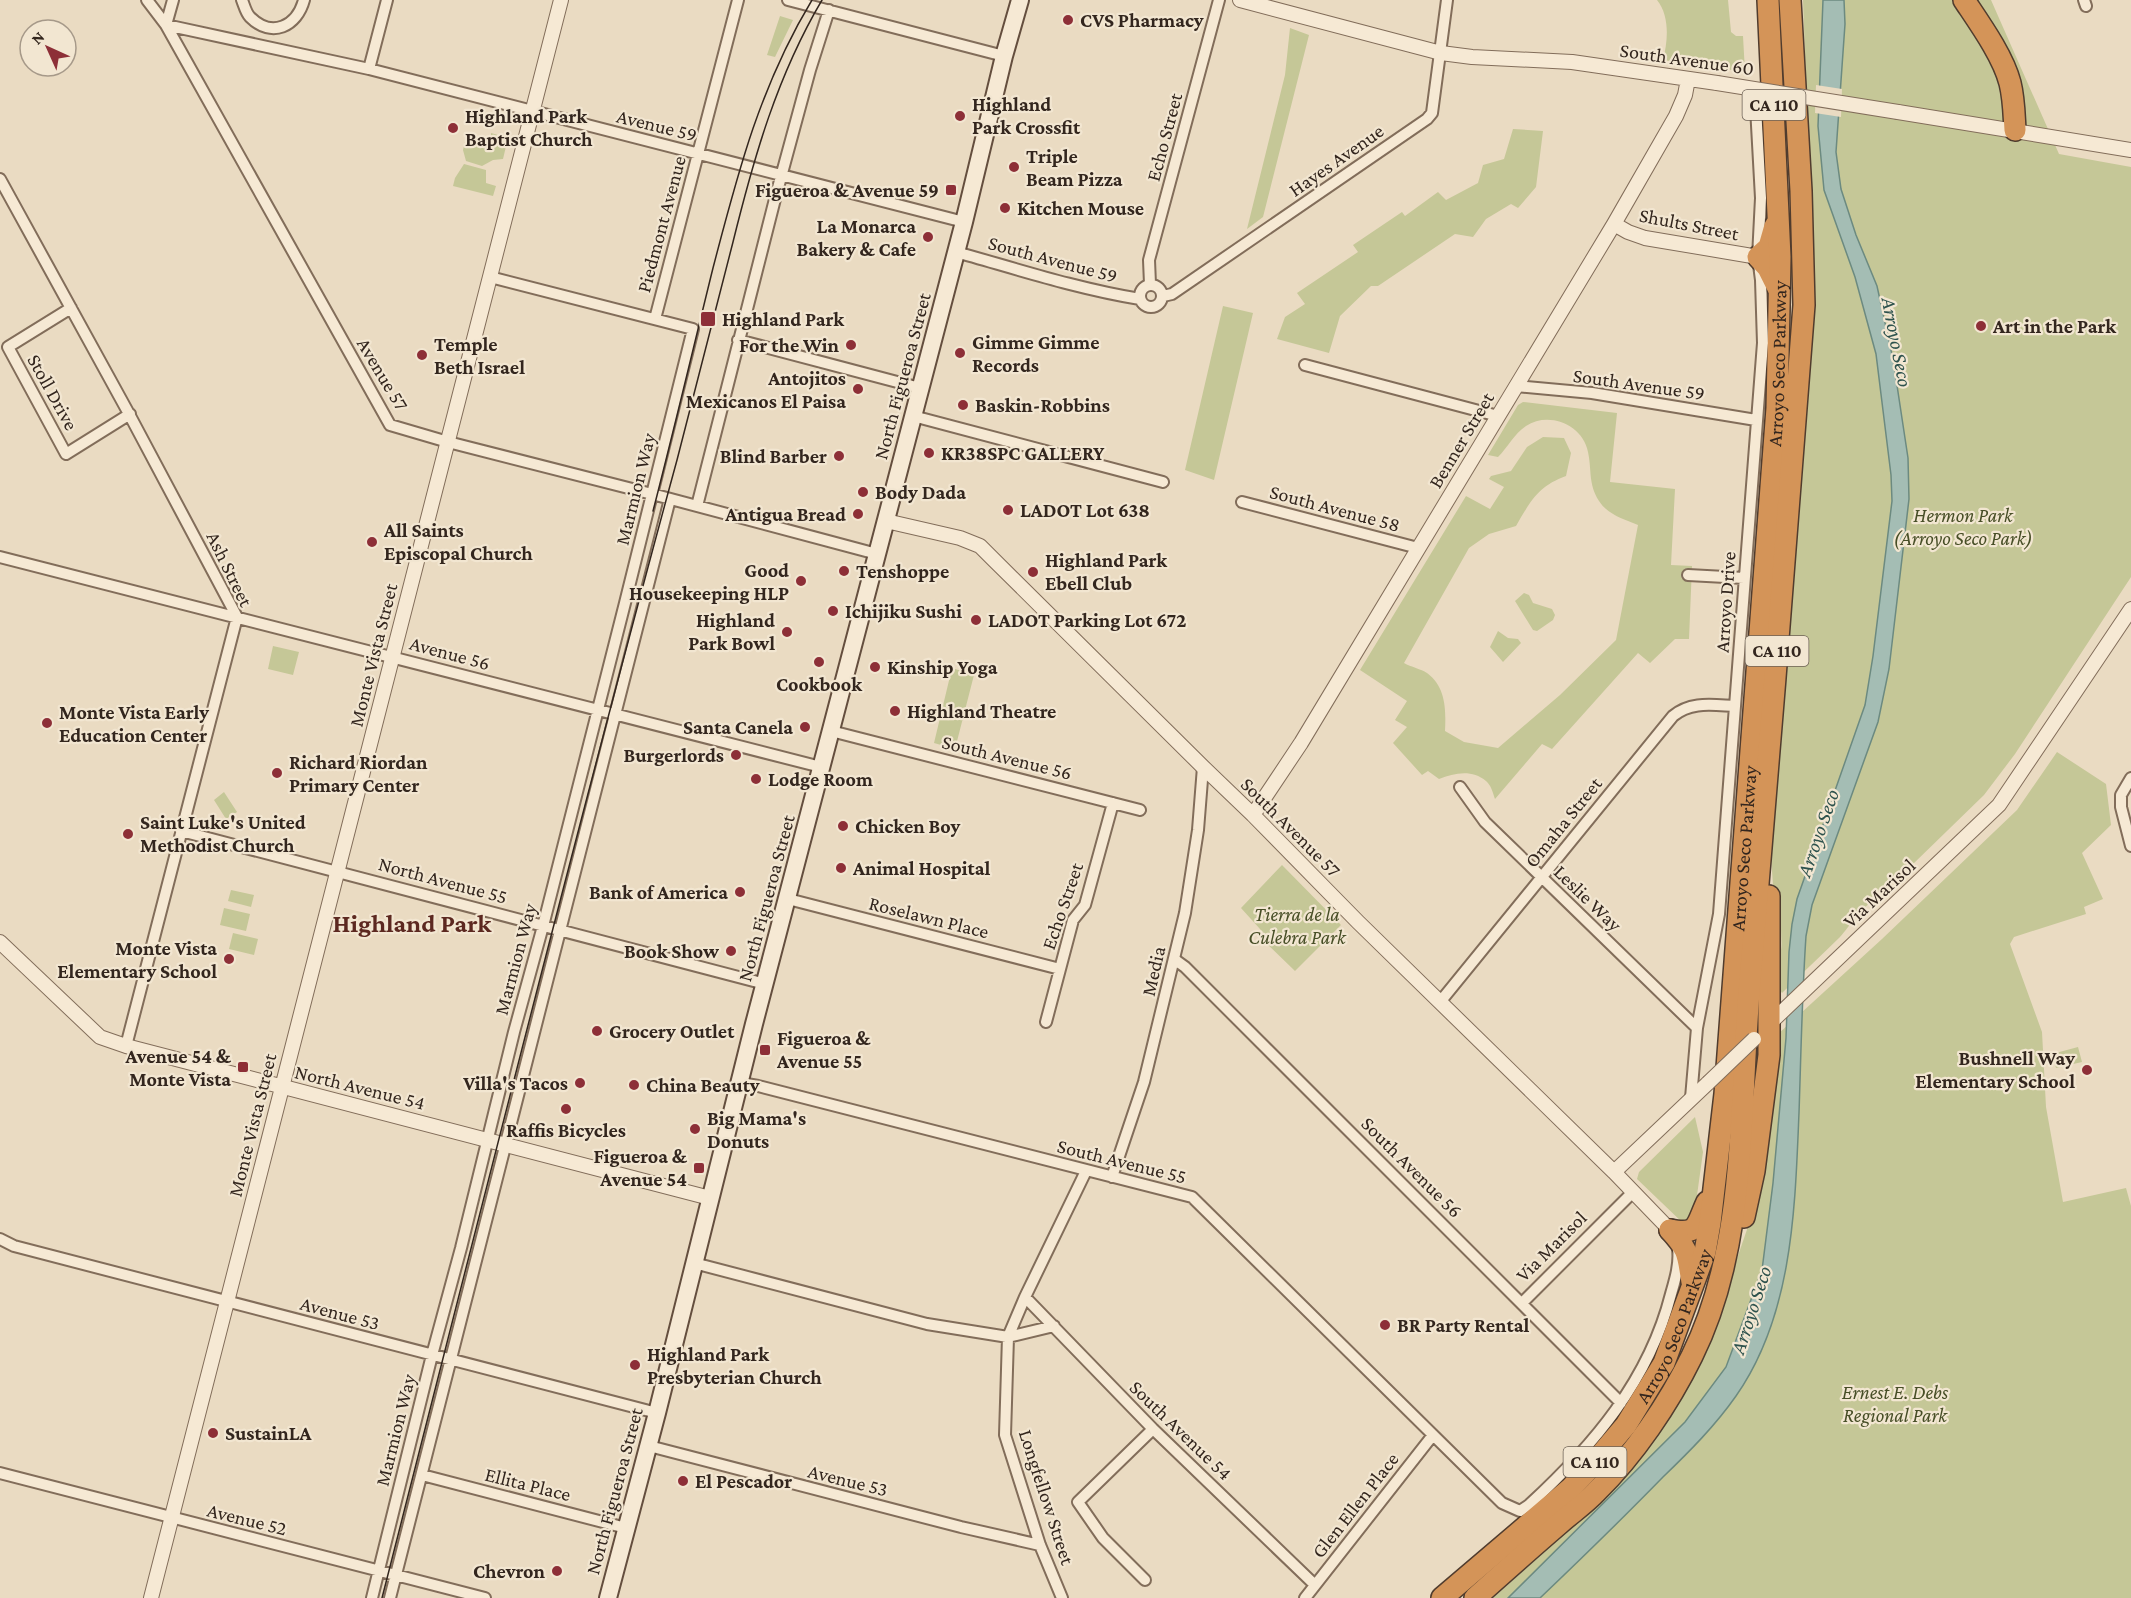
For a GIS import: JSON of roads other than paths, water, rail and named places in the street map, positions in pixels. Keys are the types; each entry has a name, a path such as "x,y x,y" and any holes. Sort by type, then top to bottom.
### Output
{"highway":[{"name":"Arroyo Seco Parkway","path":"1442,1597 1571,1488 1609,1446 1646,1395 1664,1363 1705,1252 1726,1073 1777,408 1778,211 1768,0"},
{"name":"Arroyo Seco Parkway","path":"1475,1598 1597,1492 1652,1424 1677,1386 1694,1353 1720,1286 1730,1235 1735,1188 1804,305 1801,191 1790,0"},
{"path":"1964,0 2001,60 2009,80 2014,100 2015,130"},
{"path":"1778,211 1769,247 1758,257 1768,268 1779,293"},
{"path":"1720,1286 1743,1220 1754,1172 1769,1055 1768,861 1763,834"},
{"path":"1670,1230 1686,1232 1697,1225 1714,1185"},
{"path":"1670,1230 1689,1254 1693,1286"}],"main road":[{"name":"North Figueroa Street","path":"608,1598 1020,0"}],"street":[{"name":"Avenue 57","path":"147,0 166,25 390,425 877,554"},
{"path":"166,25 173,0"},
{"path":"242,0 249,17 269,29 285,27 301,11 304,0"},
{"path":"369,69 387,0"},
{"name":"Monte Vista Street","path":"151,1598 561,0"},
{"name":"Piedmont Avenue","path":"656,319 738,0"},
{"path":"788,0 1004,56"},
{"name":"Echo Street","path":"1150,284 1149,260 1205,59 1219,0"},
{"name":"South Avenue 60","path":"1240,0 1441,53 1472,57 1572,62 1717,83 2131,150"},
{"name":"Hayes Avenue","path":"1163,296 1172,294 1432,113 1447,0"},
{"path":"697,506 738,340 810,70 829,10"},
{"name":"Avenue 59","path":"166,25 369,69 964,222"},
{"path":"265,45 269,29"},
{"name":"Benner Street","path":"1253,815 1301,743 1614,224 1676,116 1685,95 1688,79"},
{"name":"Arroyo Drive","path":"1691,1098 1697,1028 1719,914 1763,343 1758,257 1761,198 1756,107"},
{"name":"Ash Street","path":"0,179 130,414 237,617 126,1046"},
{"name":"Shults Street","path":"1614,224 1645,238 1758,257"},
{"name":"South Avenue 59","path":"956,252 1113,295 1140,299"},
{"path":"490,277 656,319"},
{"path":"1150,284 1160,288 1163,296 1160,303 1153,307 1145,305 1140,299 1142,289 1150,284"},
{"name":"Stoll Drive","path":"70,309 8,347 66,454 130,414"},
{"name":"Marmion Way","path":"372,1598 693,329 656,319"},
{"path":"738,340 920,388"},
{"path":"1305,365 1498,416"},
{"name":"South Avenue 59","path":"1516,386 1592,393 1756,420"},
{"path":"913,416 1163,482"},
{"name":"Marmion Way","path":"390,1598 504,1143 670,499"},
{"name":"South Avenue 58","path":"1242,502 1418,548"},
{"name":"South Avenue 57","path":"886,521 960,538 980,546 1670,1230"},
{"name":"Avenue 56","path":"0,557 821,767"},
{"path":"1688,575 1744,578"},
{"name":"Via Marisol","path":"1614,1172 1999,805 2131,609"},
{"name":"Omaha Street","path":"1440,1002 1673,716 1681,709 1693,705 1735,706"},
{"name":"South Avenue 56","path":"831,731 1140,810"},
{"name":"Media","path":"1112,1177 1144,1082 1191,885 1203,767"},
{"path":"2129,780 2121,795 2121,807 2131,846"},
{"name":"Leslie Way","path":"1460,787 1485,822 1697,1028"},
{"name":"Echo Street","path":"1046,1022 1073,920 1085,905 1113,803"},
{"name":"North Avenue 55","path":"181,831 765,984"},
{"name":"Roselawn Place","path":"788,899 1060,969"},
{"name":"North Avenue 54","path":"0,942 100,1037 282,1088 504,1143 710,1198"},
{"name":"South Avenue 56","path":"1174,959 1185,967 1622,1403"},
{"name":"South Avenue 55","path":"741,1083 1192,1197 1502,1503 1520,1511 1529,1506 1580,1457 1622,1403"},
{"name":"Longfellow Street","path":"1062,1598 1040,1545 1005,1435 1008,1337 1086,1170"},
{"name":"Via Marisol","path":"1523,1302 1633,1192"},
{"path":"1622,1403 1651,1353 1667,1310 1678,1266 1679,1252 1670,1230"},
{"name":"Avenue 53","path":"0,1239 14,1246 657,1413"},
{"name":"Avenue 53","path":"0,1248 14,1246"},
{"path":"694,1263 927,1324 1008,1337 1054,1326"},
{"name":"South Avenue 54","path":"1025,1297 1154,1429 1315,1585"},
{"path":"1145,1580 1103,1538 1078,1502 1154,1429"},
{"name":"Glen Ellen Place","path":"1305,1598 1433,1435"},
{"name":"Avenue 53","path":"649,1446 961,1527 1040,1545"},
{"name":"Avenue 52","path":"0,1473 485,1598"},
{"name":"Ellita Place","path":"422,1475 626,1528"}],"water":[{"name":"Arroyo Seco","path":"1823,0 1844,0 1845,24 1836,152 1841,189 1856,235 1877,286 1893,359 1908,458 1909,499 1889,669 1878,722 1812,905 1806,936 1795,1186 1787,1260 1780,1296 1755,1364 1736,1396 1701,1438 1540,1598 1508,1598 1685,1422 1726,1367 1762,1270 1773,1183 1786,1038 1792,924 1797,899 1865,705 1892,501 1891,475 1876,354 1855,277 1824,190 1818,126"}],"tram line":[{"path":"653,511 713,268 752,130 778,65 812,0"},
{"path":"382,1598 564,886 749,179 768,118 792,58 822,0"}],"place":[{"name":"CVS Pharmacy","path":"1068,20"},
{"name":"Highland Park Crossfit","path":"960,116"},
{"name":"Highland Park Baptist Church","path":"453,128"},
{"name":"Triple Beam Pizza","path":"1014,167"},
{"name":"Figueroa & Avenue 59","path":"951,190"},
{"name":"Kitchen Mouse","path":"1005,208"},
{"name":"La Monarca Bakery & Cafe","path":"928,237"},
{"name":"Highland Park","path":"708,319"},
{"name":"Art in the Park","path":"1981,326"},
{"name":"For the Win","path":"851,345"},
{"name":"Gimme Gimme Records","path":"960,353"},
{"name":"Temple Beth Israel","path":"422,355"},
{"name":"Antojitos Mexicanos El Paisa","path":"858,389"},
{"name":"Baskin-Robbins","path":"963,405"},
{"name":"KR38SPC GALLERY","path":"929,453"},
{"name":"Blind Barber","path":"839,456"},
{"name":"Body Dada","path":"863,492"},
{"name":"LADOT Lot 638","path":"1008,510"},
{"name":"Antigua Bread","path":"858,514"},
{"name":"All Saints Episcopal Church","path":"372,542"},
{"name":"Tenshoppe","path":"844,571"},
{"name":"Highland Park Ebell Club","path":"1033,572"},
{"name":"Good Housekeeping HLP","path":"801,581"},
{"name":"Ichijiku Sushi","path":"833,611"},
{"name":"LADOT Parking Lot 672","path":"976,620"},
{"name":"Highland Park Bowl","path":"787,632"},
{"name":"Cookbook","path":"819,662"},
{"name":"Kinship Yoga","path":"875,667"},
{"name":"Highland Theatre","path":"895,711"},
{"name":"Monte Vista Early Education Center","path":"47,723"},
{"name":"Santa Canela","path":"805,727"},
{"name":"Burgerlords","path":"736,755"},
{"name":"Richard Riordan Primary Center","path":"277,773"},
{"name":"Lodge Room","path":"756,779"},
{"name":"Chicken Boy","path":"843,826"},
{"name":"Saint Luke's United Methodist Church","path":"128,834"},
{"name":"Animal Hospital","path":"841,868"},
{"name":"Bank of America","path":"740,892"},
{"name":"Book Show","path":"731,951"},
{"name":"Monte Vista Elementary School","path":"229,959"},
{"name":"Grocery Outlet","path":"597,1031"},
{"name":"Figueroa & Avenue 55","path":"765,1050"},
{"name":"Avenue 54 & Monte Vista","path":"243,1067"},
{"name":"Bushnell Way Elementary School","path":"2087,1070"},
{"name":"Villa's Tacos","path":"580,1083"},
{"name":"China Beauty","path":"634,1085"},
{"name":"Raffis Bicycles","path":"566,1109"},
{"name":"Big Mama's Donuts","path":"695,1129"},
{"name":"Figueroa & Avenue 54","path":"699,1168"},
{"name":"BR Party Rental","path":"1385,1325"},
{"name":"Highland Park Presbyterian Church","path":"635,1365"},
{"name":"SustainLA","path":"213,1433"},
{"name":"El Pescador","path":"683,1481"},
{"name":"Chevron","path":"557,1571"}],"district":[{"name":"Highland Park","path":"412,923"}],"park label":[{"name":"Hermon Park (Arroyo Seco Park)","path":"1963,526"},
{"name":"Tierra de la Culebra Park","path":"1297,926"},
{"name":"Ernest E. Debs Regional Park","path":"1895,1404"}]}
